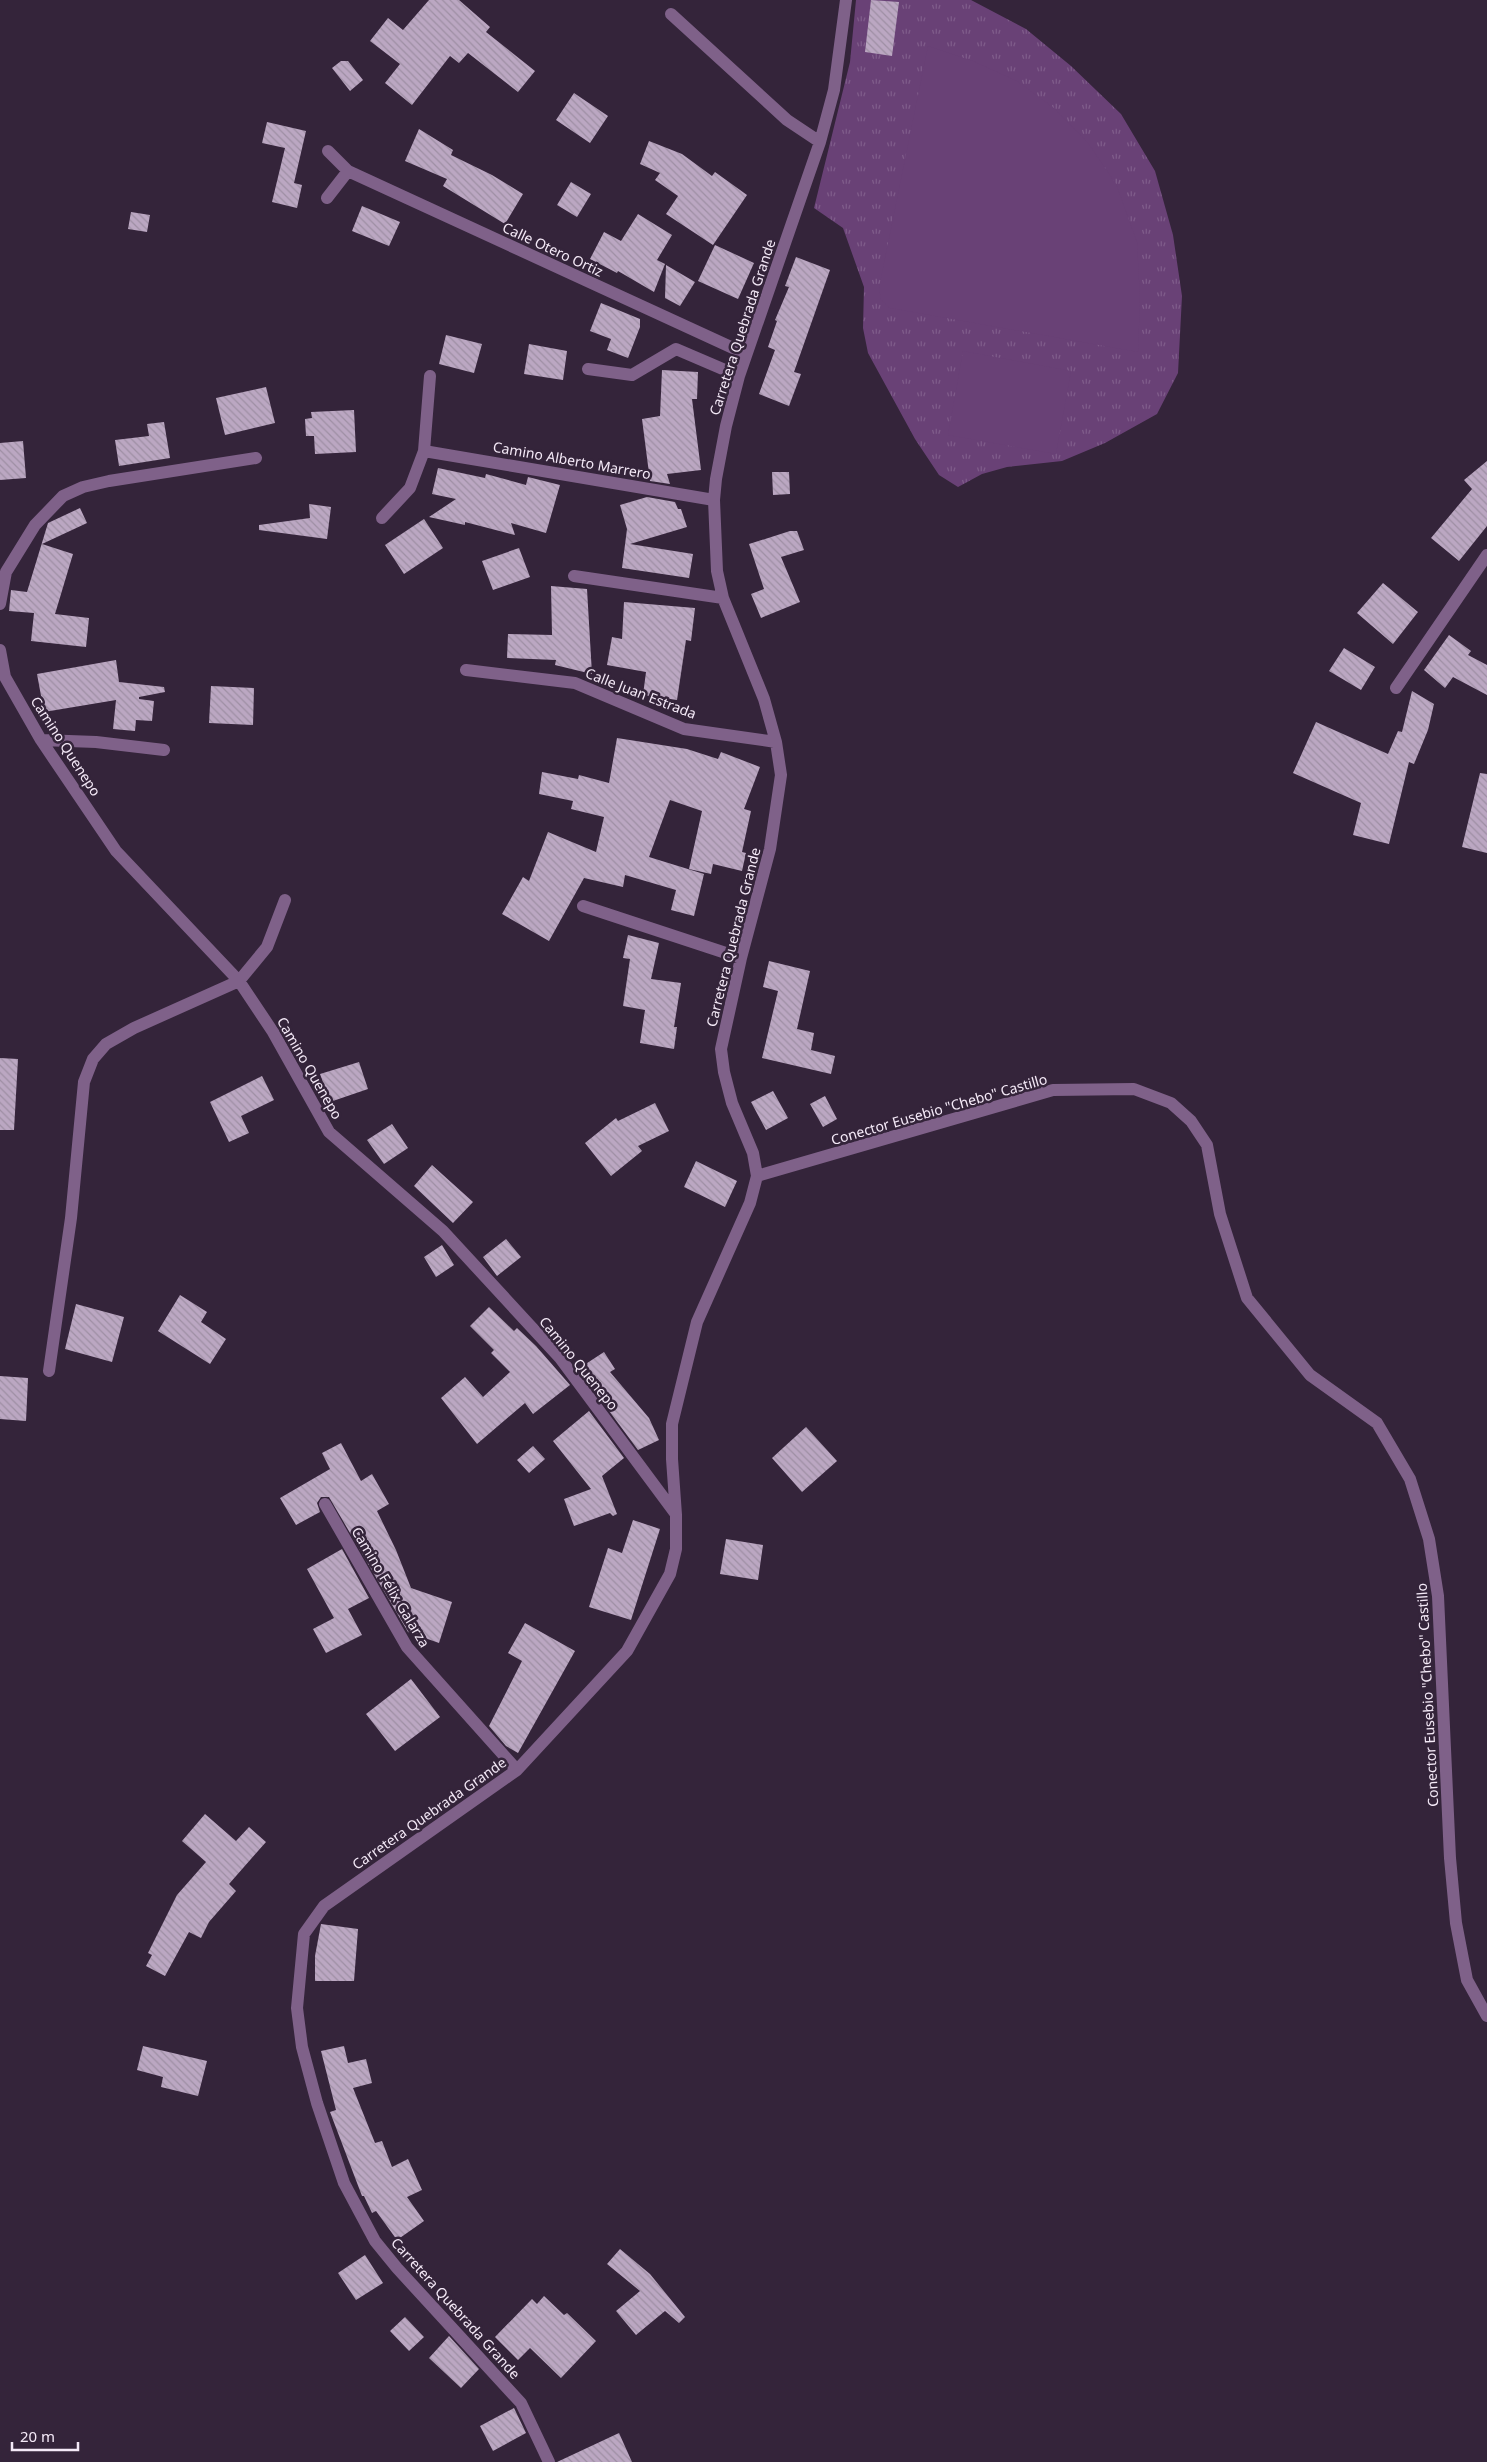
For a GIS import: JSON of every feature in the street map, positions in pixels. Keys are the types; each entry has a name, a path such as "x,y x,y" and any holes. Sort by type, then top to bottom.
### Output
{"street":[{"name":"Carretera Quebrada Grande","path":"549,2462 521,2403 397,2268 375,2241 356,2210 344,2183 317,2103 302,2047 297,2008 304,1934 324,1906 517,1770 627,1651 670,1574 676,1549 672,1424 697,1322 750,1203 757,1176 753,1153 732,1103 724,1072 721,1049 741,958 770,849 781,774 776,742 764,699 723,598 717,570 714,500 726,426 739,376 820,142 834,90 846,0"},
{"path":"671,14 788,120 820,142"},
{"path":"327,198 348,171 328,150"},
{"name":"Calle Otero Ortiz","path":"348,171 746,354"},
{"path":"588,369 632,376 676,350 739,376"},
{"path":"382,518 410,488 424,451 430,376"},
{"name":"Camino Alberto Marrero","path":"424,451 714,500"},
{"path":"0,604 6,572 35,525 63,496 83,487 109,481 256,458"},
{"path":"1396,688 1487,555"},
{"path":"574,576 723,598"},
{"name":"Camino Quenepo","path":"0,650 5,677 42,740 116,851 239,981 273,1032 329,1132 443,1231 560,1358 676,1515"},
{"name":"Calle Juan Estrada","path":"466,670 575,683 684,729 776,742"},
{"path":"42,740 96,742 164,750"},
{"path":"49,1371 71,1218 84,1082 93,1060 106,1044 134,1028 239,981 267,947 284,900"},
{"path":"583,906 741,958"},
{"name":"Conector Eusebio \"Chebo\" Castillo","path":"757,1176 1053,1090 1134,1089 1171,1103 1191,1121 1207,1145 1220,1214 1247,1298 1310,1375 1377,1423 1410,1479 1429,1539 1438,1596 1450,1858 1456,1924 1467,1980 1487,2016"},
{"name":"Camino Félix Galarza","path":"325,1504 407,1647 517,1770"}],"green space":[{"path":"856,0 971,0 1026,29 1071,66 1121,114 1155,171 1173,235 1182,296 1178,373 1157,414 1105,443 1062,461 1007,467 982,474 958,487 939,475 915,439 868,353 863,328 864,287 843,228 814,208 850,62"},
{"path":"928,46 973,61 1017,81 1054,108 1088,143 1116,184 1137,242 1140,299 1138,352 890,308 881,300 879,288"},
{"path":"963,351 1071,371 1056,454 948,435"}],"building":[{"path":"429,0 459,0 490,27 486,32 535,71 518,92 468,53 459,63 450,56 412,105 385,83 400,64 370,41 388,18 403,30"},
{"path":"871,0 899,2 892,56 865,52"},
{"path":"341,61 348,61 363,80 350,91 332,68"},
{"path":"574,93 608,116 590,143 556,120"},
{"path":"267,122 306,131 294,183 302,185 297,208 272,202 285,148 262,143"},
{"path":"419,129 453,150 451,155 492,175 523,194 505,224 443,186 447,179 405,161"},
{"path":"649,141 682,154 712,176 715,172 747,195 713,245 666,214 678,196 655,180 660,173 640,164"},
{"path":"571,182 591,194 577,217 557,205"},
{"path":"362,206 400,222 389,246 352,231"},
{"path":"131,212 150,215 147,232 128,229"},
{"path":"638,214 672,235 657,260 665,264 654,292 618,271 617,273 590,259 604,232 621,241"},
{"path":"715,245 754,263 738,299 698,281"},
{"path":"796,257 830,270 794,372 801,374 789,406 759,394 775,350 768,347 777,321 775,320 789,287 785,286"},
{"path":"666,265 695,282 680,306 665,298"},
{"path":"601,303 640,319 640,327 628,358 607,350 611,339 590,331"},
{"path":"446,335 482,344 474,373 439,364"},
{"path":"529,344 567,351 563,380 524,374"},
{"path":"662,370 698,372 697,399 692,399 701,470 667,474 670,484 650,481 642,419 660,416"},
{"path":"266,387 275,423 225,435 216,398"},
{"path":"354,410 356,452 315,454 314,436 306,436 305,419 312,418 311,412"},
{"path":"164,422 170,458 119,466 115,440 149,436 147,424"},
{"path":"23,441 26,478 0,480 0,443"},
{"path":"1487,461 1487,526 1459,561 1431,538 1472,489 1464,480"},
{"path":"438,468 485,478 486,474 526,485 528,477 560,485 546,533 511,523 515,535 465,522 465,525 429,517 456,499 432,494"},
{"path":"772,472 789,472 790,494 773,495"},
{"path":"647,497 675,502 678,509 681,509 687,527 630,544 693,554 689,578 622,568 627,529 620,505"},
{"path":"309,504 331,507 327,539 259,530 259,525 310,518"},
{"path":"80,508 87,523 42,544 73,554 55,614 89,618 86,647 31,641 34,613 9,611 11,590 27,592 48,523"},
{"path":"424,519 443,548 404,574 385,545"},
{"path":"790,531 797,531 804,550 781,557 800,602 761,618 751,594 764,589 749,544"},
{"path":"519,548 530,577 493,590 482,561"},
{"path":"1383,583 1418,612 1393,644 1357,613"},
{"path":"551,586 587,589 592,674 555,665 556,660 507,658 508,634 552,635"},
{"path":"624,602 695,608 691,641 686,640 677,700 643,695 646,672 607,665 612,637 622,639"},
{"path":"1449,635 1471,651 1468,655 1487,665 1487,695 1453,677 1445,688 1424,670"},
{"path":"1344,648 1375,667 1361,690 1329,671"},
{"path":"116,660 119,682 164,687 165,692 139,697 139,699 154,701 152,721 136,720 135,731 113,729 116,700 44,712 37,674"},
{"path":"211,686 254,688 253,725 209,723"},
{"path":"1412,691 1434,704 1428,730 1414,764 1409,762 1389,844 1353,835 1361,803 1293,773 1316,722 1388,754 1398,731 1402,732"},
{"path":"617,738 687,749 718,759 721,752 760,767 744,809 751,811 742,852 746,853 742,871 713,864 711,874 689,869 702,811 670,800 649,857 704,874 694,916 671,910 676,890 625,875 623,887 584,878 549,941 502,914 523,877 529,881 548,832 596,852 604,817 571,809 573,801 539,794 542,772 578,779 579,775 609,783"},
{"path":"1480,773 1487,774 1487,853 1462,847"},
{"path":"628,935 659,943 651,979 681,983 674,1027 677,1027 674,1049 640,1043 645,1010 623,1006 630,959 623,958"},
{"path":"769,961 810,971 797,1029 814,1033 811,1050 835,1056 831,1074 762,1058 778,991 763,987"},
{"path":"0,1058 18,1059 14,1130 0,1130"},
{"path":"359,1062 368,1089 330,1102 320,1074"},
{"path":"262,1076 274,1100 241,1116 249,1133 229,1142 210,1102"},
{"path":"773,1091 788,1118 766,1130 751,1102"},
{"path":"825,1096 837,1119 823,1127 810,1104"},
{"path":"655,1103 669,1131 638,1146 642,1151 611,1176 585,1143 616,1118 618,1121"},
{"path":"392,1124 408,1148 384,1164 367,1140"},
{"path":"696,1161 737,1181 725,1207 684,1187"},
{"path":"432,1165 473,1202 453,1223 414,1186"},
{"path":"506,1239 521,1257 497,1276 483,1257"},
{"path":"442,1245 454,1265 436,1277 424,1257"},
{"path":"180,1295 207,1312 201,1322 226,1339 210,1364 158,1331"},
{"path":"76,1304 124,1317 112,1362 65,1349"},
{"path":"489,1307 514,1331 517,1328 536,1346 570,1385 533,1414 525,1403 477,1444 441,1398 465,1377 483,1397 510,1372 491,1353 494,1350 470,1326"},
{"path":"604,1352 615,1369 610,1372 649,1418 659,1440 638,1450 578,1369"},
{"path":"0,1376 28,1378 26,1421 0,1419"},
{"path":"589,1411 624,1458 602,1476 617,1514 613,1516 610,1513 574,1526 564,1499 591,1489 553,1441"},
{"path":"806,1427 837,1461 802,1492 772,1458"},
{"path":"341,1443 361,1481 372,1474 389,1504 377,1511 396,1550 411,1588 452,1602 439,1643 408,1632 329,1497 321,1497 317,1503 320,1512 296,1525 280,1498 330,1469 322,1453"},
{"path":"533,1446 545,1459 529,1473 517,1460"},
{"path":"633,1520 660,1529 631,1620 589,1607 608,1548 622,1553"},
{"path":"726,1539 763,1545 758,1580 720,1574"},
{"path":"342,1549 369,1598 348,1609 362,1635 326,1653 313,1629 334,1618 307,1569"},
{"path":"525,1623 575,1651 518,1753 506,1746 489,1726 522,1661 508,1653"},
{"path":"411,1679 440,1717 395,1751 366,1714"},
{"path":"205,1814 236,1841 249,1827 266,1842 229,1884 236,1891 209,1922 201,1938 189,1932 165,1976 146,1966 152,1955 148,1953 177,1895 206,1862 182,1841"},
{"path":"321,1924 358,1929 354,1981 315,1981 315,1956"},
{"path":"143,2046 207,2061 198,2096 161,2087 163,2077 137,2070"},
{"path":"344,2046 348,2063 366,2059 372,2083 353,2088 375,2143 382,2141 392,2167 408,2159 422,2190 407,2197 424,2221 397,2240 376,2211 372,2213 364,2196 362,2196 330,2112 336,2110 321,2051"},
{"path":"620,2249 650,2274 685,2317 679,2323 665,2311 636,2335 616,2311 640,2291 607,2264"},
{"path":"365,2255 383,2283 356,2300 338,2273"},
{"path":"544,2296 564,2315 567,2313 596,2341 561,2378 530,2348 518,2360 495,2337 532,2299 537,2304"},
{"path":"405,2317 424,2337 409,2351 390,2331"},
{"path":"449,2336 479,2369 461,2388 429,2358"},
{"path":"514,2408 526,2433 493,2451 480,2426"},
{"path":"619,2433 632,2462 557,2462"}]}
